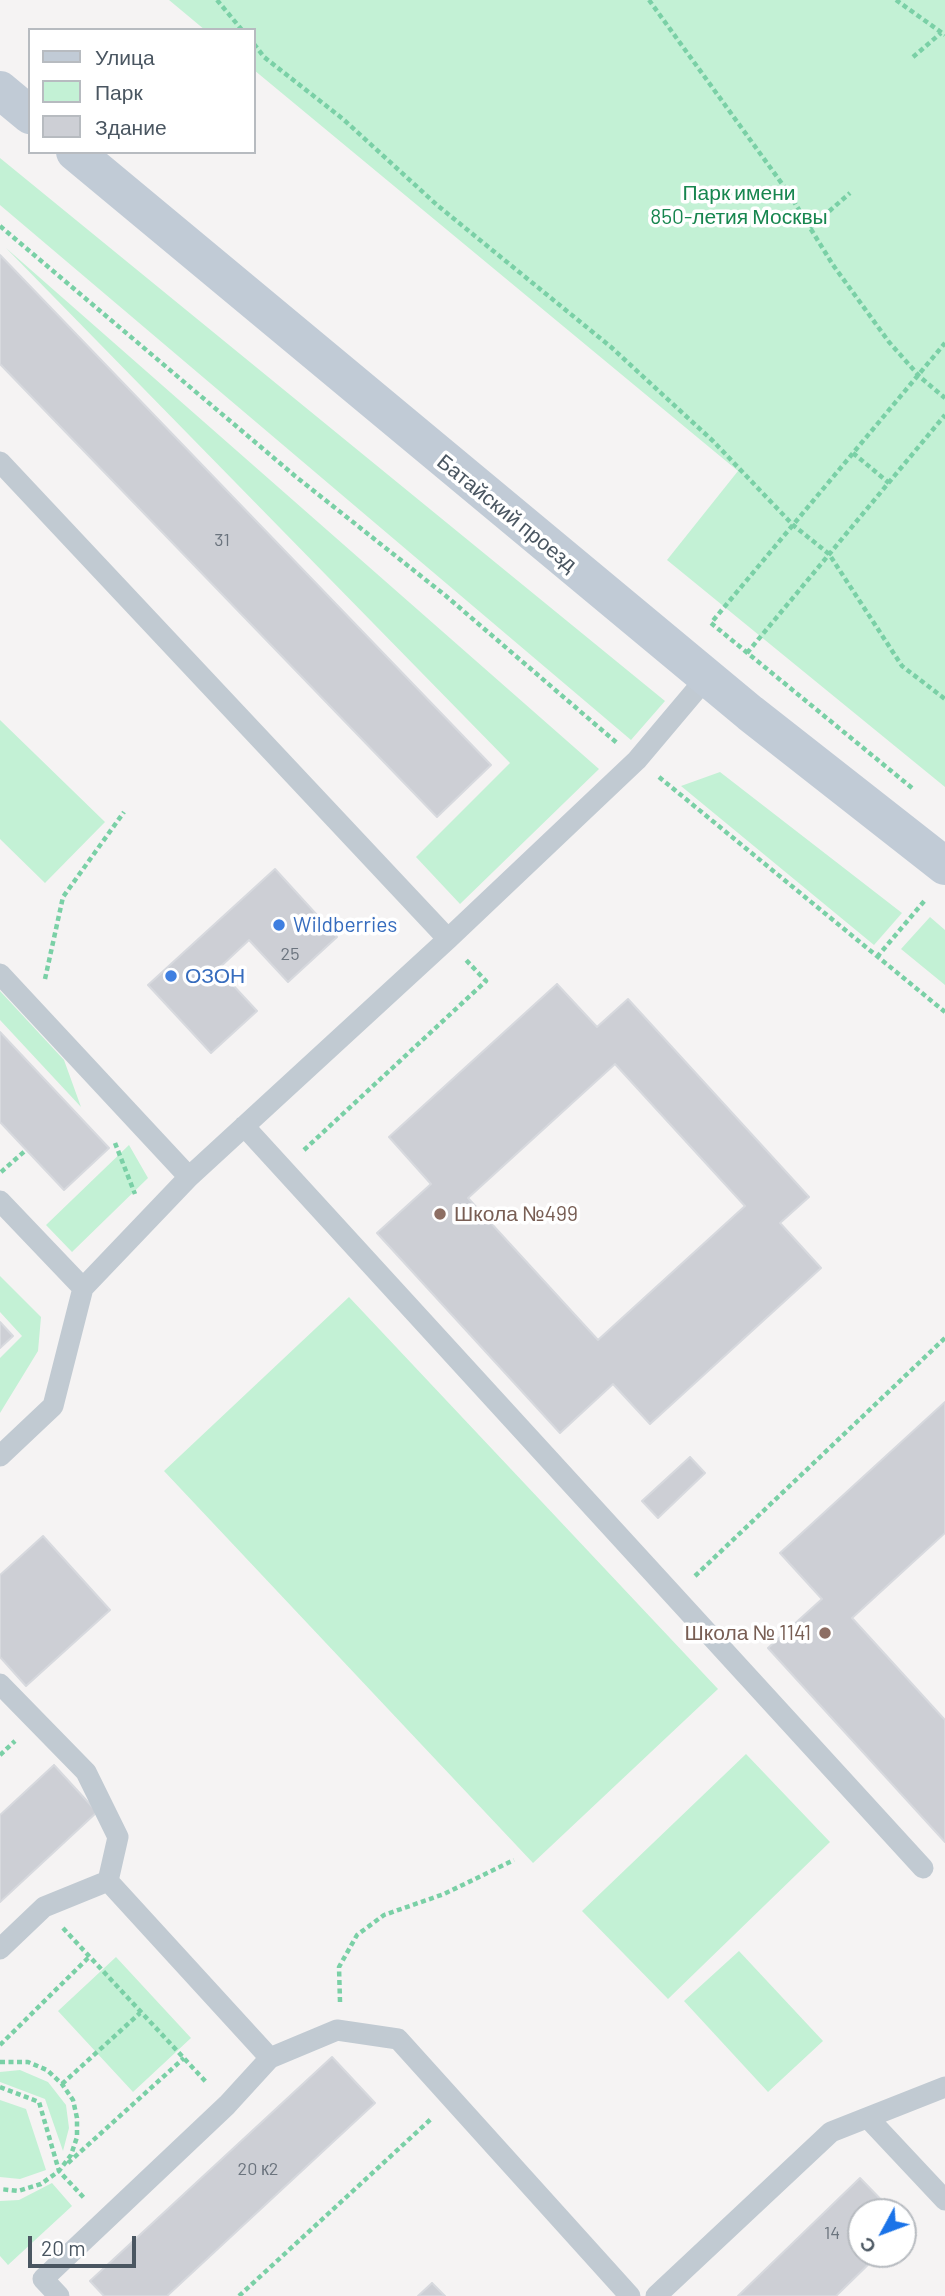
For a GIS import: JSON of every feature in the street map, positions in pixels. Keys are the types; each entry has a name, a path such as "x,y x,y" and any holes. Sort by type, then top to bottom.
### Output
{"main road":[{"name":"Батайский проезд","path":"77,154 707,677 936,882"}],"lane":[{"path":"0,462 449,939"},
{"path":"0,1456 53,1406 83,1288 190,1177 449,939 637,760 707,677"},
{"path":"0,974 190,1177"},
{"path":"244,1126 923,1868"},
{"path":"0,1201 83,1288"},
{"path":"0,1684 86,1772 118,1838 108,1881"},
{"path":"0,1949 44,1907 108,1881"},
{"path":"108,1881 270,2058"},
{"path":"58,2296 43,2279 227,2105 270,2058 337,2030 398,2039 630,2296"},
{"path":"656,2296 831,2132 945,2088"},
{"path":"868,2118 945,2200"}],"path":[{"path":"217,0 240,28"},
{"path":"649,0 788,192 873,320 918,375 945,398"},
{"path":"896,0 943,34 913,57"},
{"path":"256,47 264,58 343,119 437,205 611,347 723,450 793,525 830,554 902,666 945,699"},
{"path":"810,228 849,193"},
{"path":"0,226 295,476 446,596 637,760 945,1012"},
{"path":"914,789 711,623 945,342"},
{"path":"747,653 945,415"},
{"path":"853,453 889,483"},
{"path":"37,1014 63,897 124,812"},
{"path":"877,957 936,882"},
{"path":"283,1169 486,981 449,939"},
{"path":"0,1173 26,1150"},
{"path":"674,1597 945,1338"},
{"path":"337,2030 340,1967 357,1935 384,1915 444,1894 514,1860"},
{"path":"44,1907 88,1958 227,2105"},
{"path":"0,2045 88,1958"},
{"path":"62,2084 140,2012"},
{"path":"0,2189 18,2191 41,2185 184,2059"},
{"path":"0,2062 28,2062 47,2070 62,2084 75,2109 77,2137 71,2155 60,2171"},
{"path":"0,2087 39,2102 60,2171 104,2221"},
{"path":"239,2296 452,2099"}],"green space":[{"name":"Парк имени 850-летия Москвы","path":"169,0 945,0 945,787 667,560 738,471 256,72 256,28 203,28"},
{"path":"0,158 665,701 631,740 0,205"},
{"path":"6,248 599,769 460,904 416,857 510,763"},
{"path":"0,720 105,822 45,883 0,839"},
{"path":"720,772 902,913 874,945 681,786"},
{"path":"930,917 945,930 945,985 901,949"},
{"path":"0,991 64,1060 81,1107 0,1020"},
{"path":"129,1145 148,1178 72,1252 46,1225"},
{"path":"0,1276 41,1317 38,1351 0,1413 0,1358 22,1336 0,1312"},
{"path":"349,1297 718,1689 533,1863 164,1471"},
{"path":"746,1754 830,1842 668,1999 582,1911"},
{"path":"739,1951 823,2041 768,2092 684,2001"},
{"path":"116,1957 191,2038 133,2092 58,2011"},
{"path":"20,2070 48,2082 66,2105 69,2128 63,2151 45,2099 0,2082 0,2072"},
{"path":"0,2100 26,2109 46,2170 20,2179 0,2177"},
{"path":"52,2183 72,2206 8,2265 0,2256 0,2201 19,2200"}],"building":[{"path":"0,255 491,765 437,817 0,364"},
{"path":"275,869 337,937 288,982 249,940 218,969 257,1011 211,1053 148,985"},
{"name":"Школа №499","path":"557,984 597,1027 628,999 809,1197 780,1223 821,1268 650,1424 613,1384 560,1433 377,1233 431,1184 389,1137","holes":["615,1064 745,1206 598,1340 468,1198"]},
{"path":"0,1032 109,1148 64,1190 0,1122"},
{"path":"0,1322 13,1336 0,1348"},
{"name":"Школа № 1141","path":"945,1402 945,1533 852,1618 945,1720 945,1842 768,1648 822,1599 780,1553"},
{"path":"690,1457 705,1473 658,1518 642,1501"},
{"path":"43,1536 110,1610 26,1686 0,1657 0,1575"},
{"path":"54,1765 97,1812 0,1902 0,1815"},
{"path":"332,2057 375,2103 167,2296 104,2296 90,2281"},
{"path":"860,2178 879,2198 847,2198 847,2268 865,2268 836,2296 738,2296"},
{"path":"432,2283 445,2296 418,2296"}],"place":[{"name":"Wildberries","path":"279,925"},
{"name":"ОЗОН","path":"171,976"},
{"name":"Школа №499","path":"440,1214"},
{"name":"Школа № 1141","path":"825,1633"}]}
